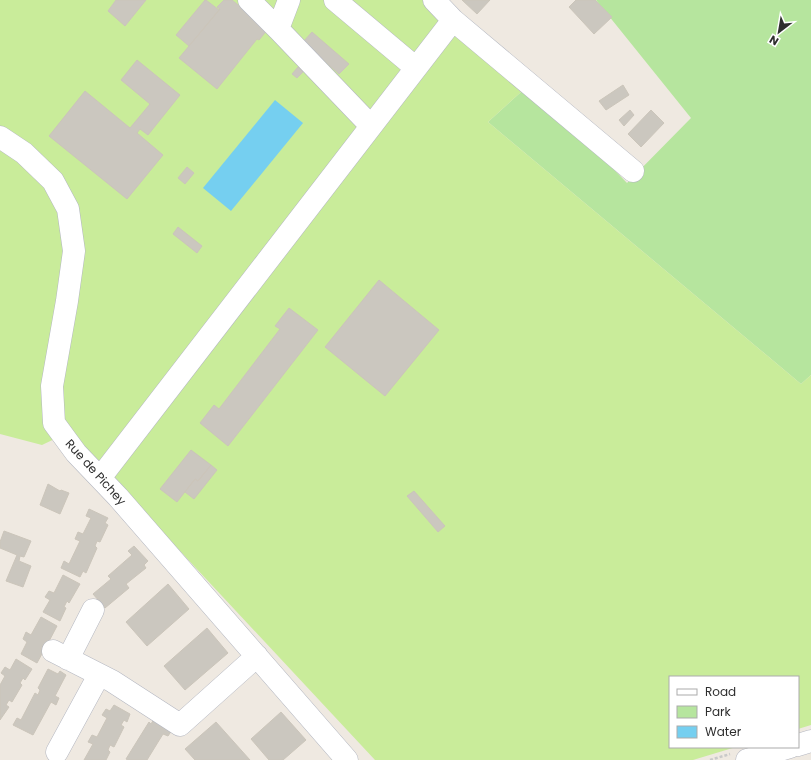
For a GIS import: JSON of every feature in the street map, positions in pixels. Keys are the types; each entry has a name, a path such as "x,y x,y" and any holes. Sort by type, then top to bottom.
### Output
{"street":[{"path":"249,0 371,126"},
{"path":"278,29 289,0"},
{"path":"335,0 416,68"},
{"path":"434,0 452,20 634,171"},
{"path":"100,478 452,20"},
{"name":"Rue de Pichey","path":"0,137 24,153 53,181 68,208 74,251 52,386 54,423 76,453 123,503 347,760"},
{"path":"93,610 60,655 112,681 180,725 257,656"},
{"path":"57,752 99,675"},
{"path":"799,745 811,741"},
{"path":"747,760 787,748"}],"green space":[{"path":"0,0 436,0 531,83 488,122 801,384 811,375 811,725 799,729 799,676 669,676 669,748 733,748 693,760 375,760 69,432 42,445 0,434"},
{"path":"596,0 811,0 811,375 801,384 488,122 531,83 627,183 691,118"}],"water":[{"path":"275,100 303,123 231,211 203,188"}],"building":[{"path":"116,0 146,0 125,26 108,11"},
{"path":"205,0 219,10 189,46 176,35"},
{"path":"224,0 232,0 268,29 259,40 257,39 217,89 179,58 220,9 217,7"},
{"path":"462,0 490,0 477,14"},
{"path":"576,0 595,0 612,17 594,34 569,7"},
{"path":"312,32 349,64 339,74 303,42"},
{"path":"137,60 180,95 148,135 140,129 137,133 163,155 127,199 49,136 85,91 130,128 150,104 121,80"},
{"path":"298,67 303,72 297,78 292,74"},
{"path":"623,85 629,95 606,110 599,101"},
{"path":"630,110 634,115 624,126 619,120"},
{"path":"651,110 664,123 641,147 628,134"},
{"path":"187,167 194,173 185,184 178,178"},
{"path":"178,227 202,246 197,253 173,234"},
{"path":"379,280 439,330 385,396 325,347"},
{"path":"289,308 318,330 228,446 200,423 214,405 219,409 280,329 275,326"},
{"path":"191,450 211,465 198,481 195,479 177,502 160,489"},
{"path":"211,465 217,470 194,499 185,492 195,479 198,481"},
{"path":"48,484 60,491 69,493 60,514 40,505"},
{"path":"414,491 445,526 438,532 407,496"},
{"path":"89,509 108,518 105,523 108,525 100,542 97,541 95,546 97,548 86,573 83,571 80,577 61,568 64,561 69,564 80,541 75,539 78,532 83,534 91,518 86,516"},
{"path":"4,531 31,541 24,557 20,556 19,561 31,566 23,587 6,581 17,555 0,548 0,542"},
{"path":"134,546 148,561 144,565 146,568 126,584 129,588 105,608 93,594 111,579 108,576 132,555 128,551"},
{"path":"63,575 80,584 69,603 67,601 64,607 66,608 60,621 43,612 50,600 45,597 49,591 54,593"},
{"path":"168,584 189,609 147,646 126,622"},
{"path":"41,617 57,626 47,645 44,644 41,649 44,650 37,663 21,654 27,642 23,639 26,632 31,635"},
{"path":"207,628 228,653 185,690 164,666"},
{"path":"16,659 32,669 25,680 23,678 20,683 22,685 12,702 9,700 6,705 9,707 0,720 0,685 5,676 1,673 5,667 10,670"},
{"path":"48,669 58,674 60,671 66,675 55,696 59,698 56,705 51,702 33,735 13,725 17,718 21,720 35,693 38,695 40,690 38,688"},
{"path":"114,705 130,714 127,722 124,720 121,725 124,727 114,747 110,745 108,750 110,752 106,760 84,760 93,744 88,742 92,735 97,737 107,718 102,715 106,709 110,711"},
{"path":"281,712 306,740 283,760 269,760 251,739"},
{"path":"154,719 172,730 168,736 163,734 147,760 126,759 149,722 151,724"},
{"path":"216,722 250,760 195,760 185,749"}]}
